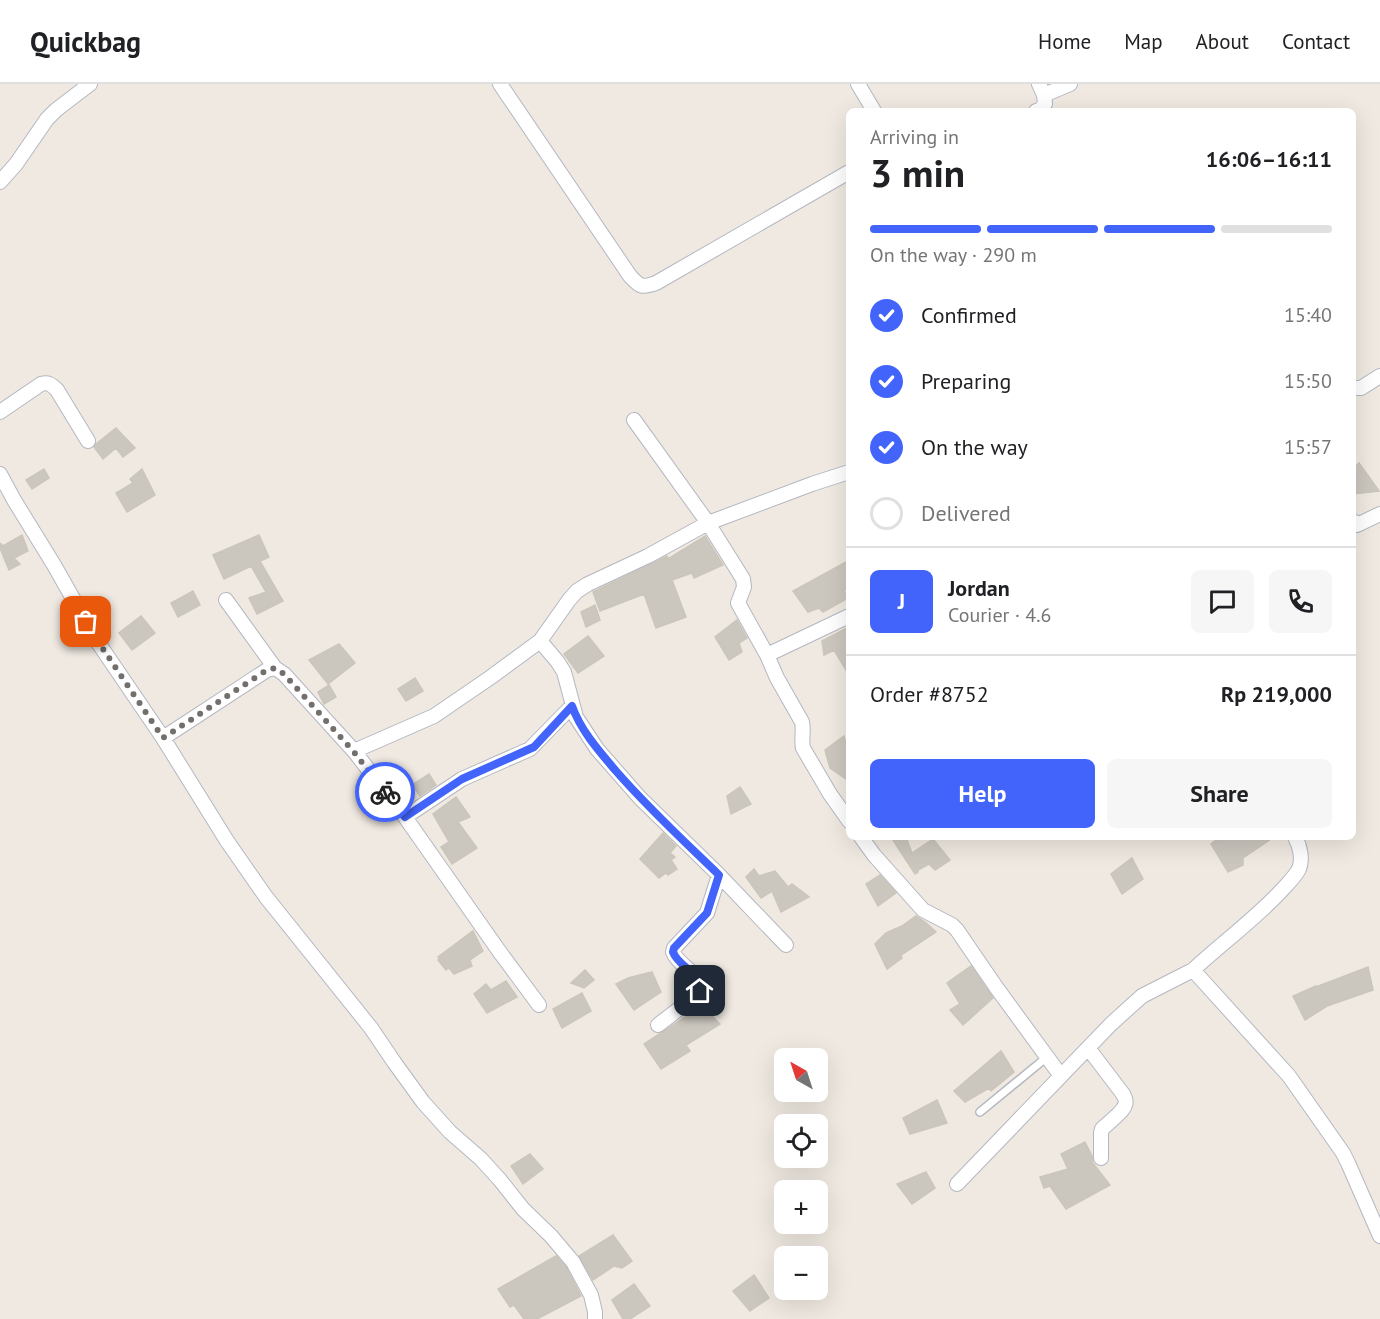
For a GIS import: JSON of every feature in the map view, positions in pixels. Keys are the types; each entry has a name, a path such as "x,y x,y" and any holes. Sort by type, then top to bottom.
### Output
{"street":[{"path":"0,182 16,164 47,119 90,84"},
{"path":"500,84 638,285 646,286 657,283 846,174"},
{"path":"858,84 872,108"},
{"path":"1041,108 1044,104 1041,89 1070,84"},
{"path":"1356,388 1361,388 1380,376"},
{"path":"0,412 40,384 46,383 57,390 88,441"},
{"path":"634,420 708,523 743,579 744,587 738,603 802,722 803,748 846,817"},
{"path":"354,752 440,712 491,677 540,641 577,591 588,584 648,556 708,523 846,473"},
{"path":"0,474 97,640 163,738 227,841 266,897 371,1028 423,1102 450,1132 501,1180 523,1209 551,1236 573,1262 591,1295 595,1319"},
{"path":"1356,523 1380,514"},
{"path":"226,600 275,668 284,674 354,752 405,817 539,1005"},
{"path":"767,656 846,617"},
{"path":"540,641 564,672 576,717 597,750 640,798 786,945"},
{"path":"163,738 267,670 275,668"},
{"path":"405,817 462,779 534,747 572,706"},
{"path":"863,840 922,910 952,925 957,930 1061,1076"},
{"path":"957,1184 1111,1024 1142,996 1193,970 1267,906 1299,868 1301,854 1297,840"},
{"path":"658,1025 700,991 699,980 676,960 673,952 674,948 707,913 719,875"},
{"path":"1193,970 1289,1076 1343,1153 1380,1236"},
{"path":"1088,1048 1126,1100 1123,1109 1102,1129 1101,1158"}],"lane":[{"path":"980,1112 1047,1057"}],"building":[{"path":"116,428 135,448 123,457 116,448 103,459 94,447"},
{"path":"1359,463 1379,491 1356,494 1356,466"},
{"path":"44,469 49,478 32,489 26,480"},
{"path":"142,469 155,495 127,512 116,493 133,483 130,479"},
{"path":"22,535 28,551 14,558 20,564 9,570 0,543 3,546"},
{"path":"259,535 269,557 260,561 283,601 257,614 249,598 266,592 251,566 224,579 213,555"},
{"path":"705,536 723,565 694,578 692,573 672,580 686,617 656,628 644,594 600,611 593,592 667,556 668,559"},
{"path":"846,562 846,590 844,591 846,599 823,612 819,608 808,612 793,591"},
{"path":"193,591 200,605 178,617 171,603"},
{"path":"595,605 600,620 586,627 581,612"},
{"path":"141,616 155,633 132,650 119,633"},
{"path":"737,620 747,638 739,643 742,652 729,660 715,637"},
{"path":"846,629 846,670 834,650 824,655 822,641"},
{"path":"588,636 604,656 578,673 564,654"},
{"path":"339,644 355,663 328,684 309,660"},
{"path":"415,678 423,691 406,701 398,689"},
{"path":"329,685 336,697 324,704 318,692"},
{"path":"844,736 846,779 830,768 825,750"},
{"path":"429,774 436,785 420,796 412,785"},
{"path":"740,787 751,804 731,814 727,796"},
{"path":"456,797 470,817 458,822 477,848 452,864 441,847 449,842 433,814"},
{"path":"663,833 676,846 670,853 675,857 671,860 677,869 659,878 640,859"},
{"path":"893,840 907,840 912,853 934,840 950,860 935,870 929,864 915,874"},
{"path":"1216,840 1270,840 1243,858 1243,865 1228,872 1211,844"},
{"path":"1132,858 1143,879 1122,894 1111,874"},
{"path":"754,869 759,876 775,871 788,887 792,884 809,897 781,912 772,891 761,898 746,877"},
{"path":"880,875 896,893 878,906 866,884"},
{"path":"916,916 936,932 901,955 902,958 887,969 875,944 886,933"},
{"path":"473,931 483,951 470,960 472,966 454,974 449,968 446,970 438,957"},
{"path":"971,966 993,998 963,1025 950,1010 960,1004 947,983"},
{"path":"1368,967 1373,990 1327,1006 1305,1020 1293,996"},
{"path":"585,970 594,980 584,988 571,983"},
{"path":"652,972 661,992 634,1010 616,984 628,978"},
{"path":"506,981 517,997 487,1013 474,994 486,984 491,990"},
{"path":"582,993 591,1011 562,1028 553,1009"},
{"path":"702,1006 720,1024 686,1045 690,1051 661,1069 644,1044"},
{"path":"1001,1051 1014,1072 991,1091 989,1088 965,1102 954,1091"},
{"path":"937,1100 947,1123 910,1134 903,1118"},
{"path":"1085,1142 1092,1156 1092,1162 1110,1185 1066,1209 1050,1186 1044,1188 1040,1177 1068,1169 1061,1154"},
{"path":"530,1154 543,1169 523,1184 511,1166"},
{"path":"926,1172 935,1188 912,1204 897,1184"},
{"path":"613,1235 632,1261 622,1268 614,1266 593,1280 579,1256"},
{"path":"556,1256 566,1267 581,1296 537,1319 524,1319 514,1305 510,1307 498,1289"},
{"path":"754,1275 769,1298 750,1311 733,1291"},
{"path":"634,1284 650,1306 630,1319 623,1319 612,1300"}],"way so far":[{"path":"86,622 163,738 267,670 275,668 284,674 354,752 385,792"}],"route":[{"path":"385,792 405,817 462,779 534,747 572,706 576,717 597,750 640,798 719,875 707,913 674,948 673,952 676,960 699,980 700,991"}]}
